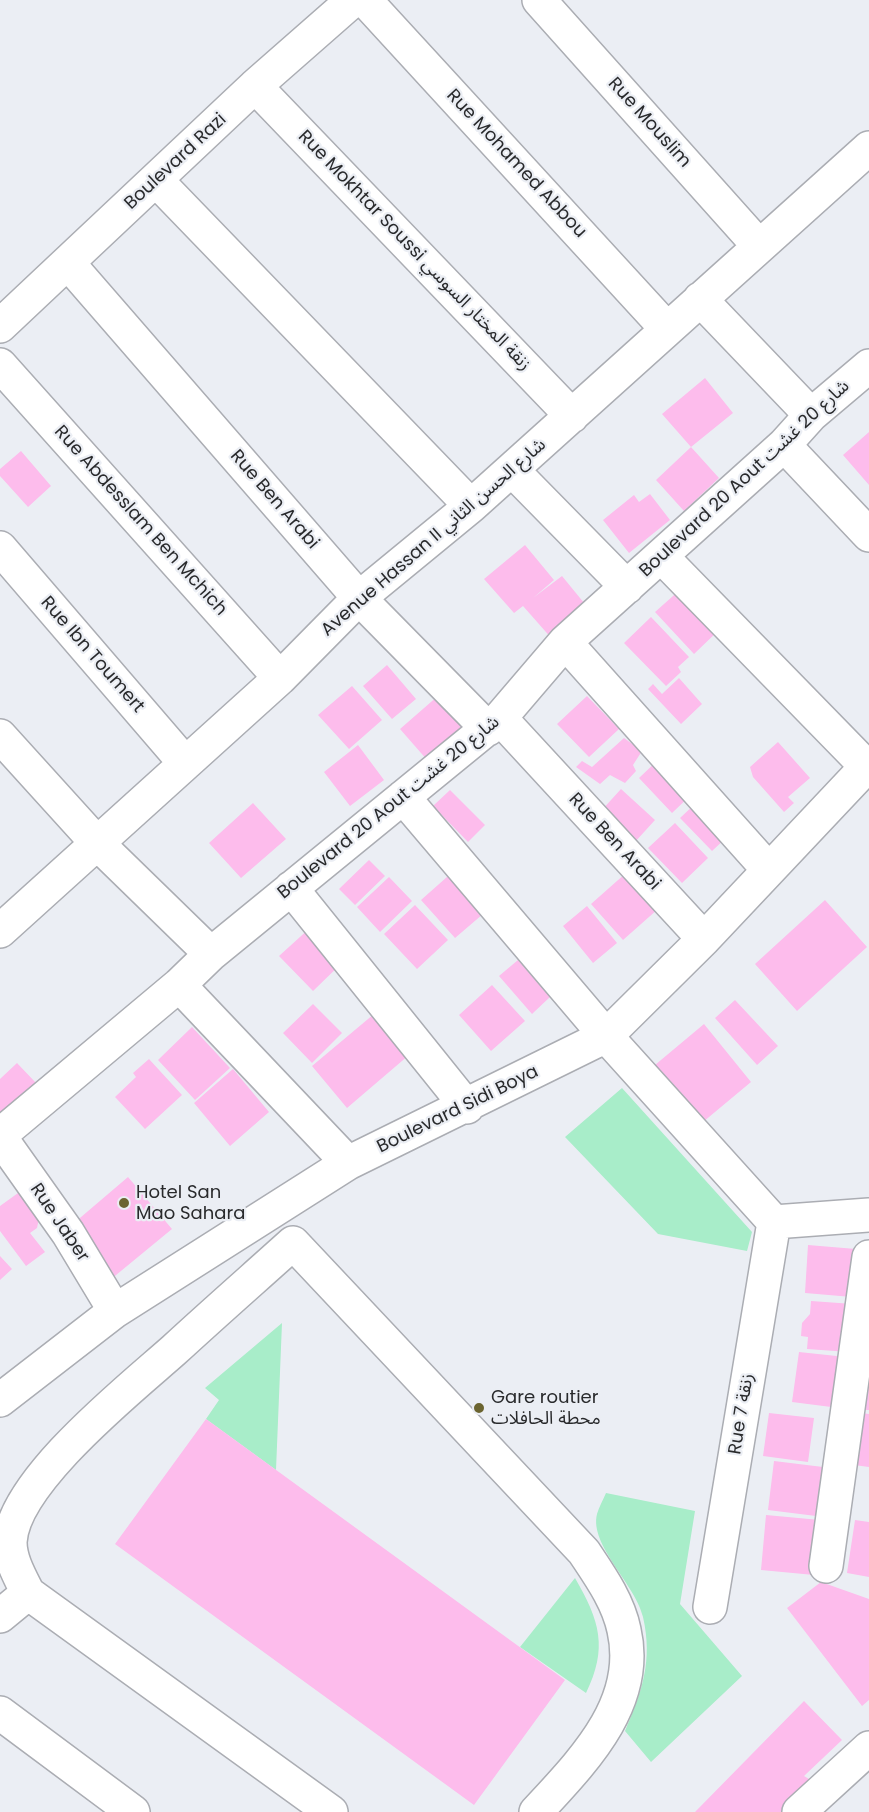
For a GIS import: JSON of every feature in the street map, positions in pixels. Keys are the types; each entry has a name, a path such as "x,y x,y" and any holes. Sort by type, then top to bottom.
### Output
{"street":[{"name":"Boulevard Razi","path":"0,326 255,86 353,0"},
{"name":"Rue Mohamed Abbou","path":"365,0 667,329"},
{"name":"Rue Mouslim","path":"539,0 759,246"},
{"name":"Rue Mokhtar Soussi زنقة المختار السوسي","path":"255,86 572,417"},
{"name":"Avenue Hassan II شارع الحسن الثاني","path":"3,922 97,843 280,678 359,598 512,470 869,148"},
{"path":"156,180 471,506"},
{"name":"Rue Ben Arabi","path":"68,263 359,598 494,724 704,939"},
{"path":"700,299 811,415"},
{"name":"Rue Abdesslam Ben Mchich","path":"0,365 280,678"},
{"name":"Boulevard 20 Aout شارع 20 غشت","path":"0,1136 179,985 211,954 494,724 565,642 784,445 811,415 869,366"},
{"path":"784,445 869,536"},
{"path":"512,470 627,587"},
{"name":"Rue Ibn Toumert","path":"0,548 185,763"},
{"path":"662,557 868,765"},
{"path":"565,642 768,869"},
{"path":"0,736 97,843 211,954"},
{"name":"Boulevard Sidi Boya","path":"0,1401 115,1311 348,1163 467,1107 606,1036 704,939 868,765"},
{"path":"403,797 606,1036 774,1222 869,1215"},
{"path":"291,888 467,1107"},
{"path":"179,985 348,1163"},
{"name":"Rue Jaber","path":"0,1136 68,1233 115,1311"},
{"path":"269,1212 293,1243 584,1552 610,1592 624,1629 628,1663 621,1694 606,1728 584,1760 536,1812"},
{"name":"Rue 7 زنقة","path":"710,1607 774,1222"},
{"path":"293,1243 82,1431 49,1468 23,1503 10,1541 14,1564 28,1593 331,1812"},
{"path":"826,1566 869,1257"},
{"path":"0,1616 28,1593"},
{"path":"0,1713 133,1812"},
{"path":"799,1812 869,1748"}],"green space":[{"path":"622,1088 752,1232 747,1251 658,1234 565,1137"},
{"path":"282,1323 276,1470 206,1419 219,1400 205,1388"},
{"path":"606,1493 695,1511 680,1604 742,1676 651,1762 625,1731 644,1676 646,1633 639,1605 606,1552 596,1526 597,1514"},
{"path":"575,1578 584,1593 598,1635 597,1662 586,1693 520,1647"}],"building":[{"path":"705,378 733,413 691,447 662,414"},
{"path":"869,432 869,485 843,455"},
{"path":"691,447 719,478 684,511 656,480"},
{"path":"21,451 51,486 28,507 0,476 0,469"},
{"path":"650,494 670,520 629,553 603,520 634,495 639,502"},
{"path":"525,545 554,580 533,598 562,576 589,609 553,640 523,606 514,613 484,579"},
{"path":"682,588 720,629 694,654 655,612"},
{"path":"651,617 689,657 678,667 681,672 666,686 624,643"},
{"path":"387,665 416,699 392,719 363,686"},
{"path":"679,678 702,704 681,724 648,689 653,684 662,694"},
{"path":"352,686 382,720 349,749 318,715"},
{"path":"439,695 467,727 428,761 400,729"},
{"path":"587,696 619,729 589,757 557,724"},
{"path":"624,738 642,751 633,765 636,771 625,783 610,775 600,784 576,767 582,761 592,767"},
{"path":"778,742 810,778 788,797 794,803 784,812 753,777 750,767"},
{"path":"358,745 384,780 350,806 324,772"},
{"path":"659,759 692,794 672,813 639,778"},
{"path":"621,789 655,820 635,842 601,811"},
{"path":"450,790 485,825 468,842 433,806"},
{"path":"253,803 286,839 241,878 209,843"},
{"path":"696,803 727,837 712,851 680,818"},
{"path":"675,823 708,858 682,883 648,848"},
{"path":"369,860 385,876 355,905 339,889"},
{"path":"456,869 490,908 455,938 421,900"},
{"path":"626,873 658,909 623,940 591,904"},
{"path":"389,877 412,901 380,932 357,907"},
{"path":"825,900 867,947 797,1011 755,964"},
{"path":"415,905 448,940 417,969 384,934"},
{"path":"587,906 617,943 593,963 563,926"},
{"path":"311,927 344,961 313,991 279,956"},
{"path":"518,960 550,997 532,1014 499,976"},
{"path":"492,985 525,1021 491,1051 459,1015"},
{"path":"735,1000 778,1046 757,1065 715,1018"},
{"path":"313,1004 342,1033 312,1063 283,1033"},
{"path":"374,1014 409,1055 347,1108 312,1066"},
{"path":"704,1024 751,1082 703,1122 655,1065"},
{"path":"192,1027 230,1068 195,1100 158,1060"},
{"path":"149,1059 182,1095 145,1129 115,1097 136,1077 133,1073"},
{"path":"17,1063 37,1084 0,1118 0,1079"},
{"path":"233,1069 269,1112 230,1146 194,1103"},
{"name":"Hotel San Mao Sahara","path":"128,1177 172,1229 110,1280 67,1229"},
{"path":"25,1188 41,1209 37,1228 30,1233 45,1252 26,1266 0,1231 0,1206"},
{"path":"808,1245 856,1249 852,1297 805,1293"},
{"path":"0,1256 12,1269 0,1280"},
{"path":"811,1301 853,1304 849,1352 807,1349 808,1337 801,1336 802,1323 810,1314"},
{"path":"799,1352 846,1357 839,1408 792,1402"},
{"path":"869,1371 869,1410 862,1410"},
{"path":"769,1413 814,1418 808,1462 763,1456"},
{"path":"861,1413 869,1414 869,1467 854,1465"},
{"path":"206,1419 565,1680 474,1805 115,1544"},
{"path":"774,1461 823,1467 816,1516 768,1510"},
{"path":"766,1515 820,1520 814,1575 761,1570"},
{"path":"855,1520 869,1522 869,1577 847,1573"},
{"path":"821,1582 869,1599 869,1700 862,1706 787,1608"},
{"path":"804,1701 842,1740 804,1776 814,1782 784,1812 695,1812"}],"place":[{"name":"Hotel San Mao Sahara","path":"124,1203"},
{"name":"Gare routier محطة الحافلات","path":"479,1408"}]}
